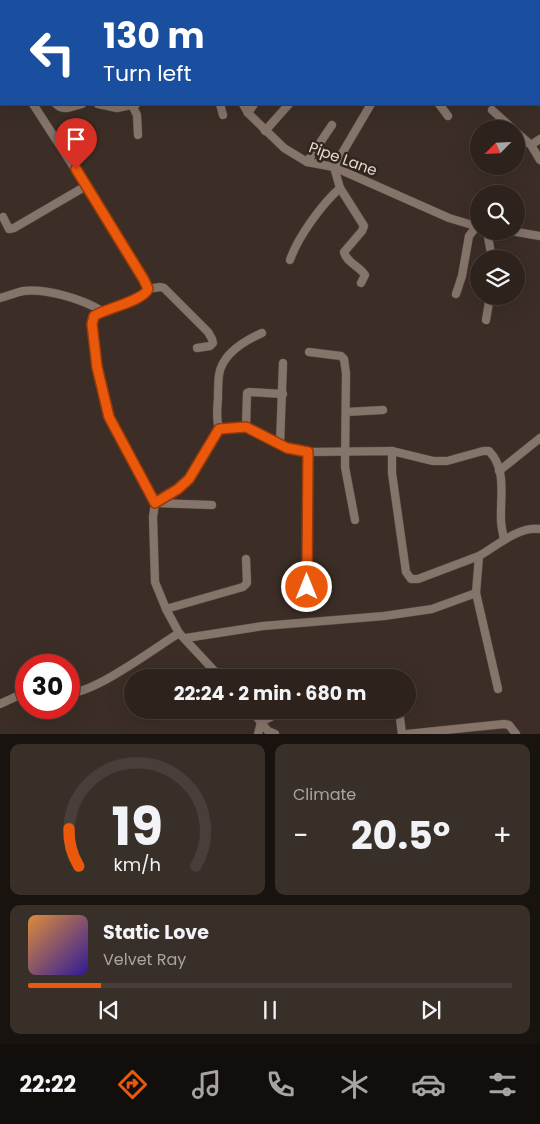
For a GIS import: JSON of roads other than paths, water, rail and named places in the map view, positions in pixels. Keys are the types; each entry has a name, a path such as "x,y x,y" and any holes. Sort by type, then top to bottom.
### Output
{"street":[{"path":"35,105 148,289"},
{"path":"57,105 60,108 68,109 79,105"},
{"path":"103,105 117,108 130,105"},
{"path":"134,105 138,135"},
{"path":"220,105 223,115"},
{"name":"Pipe Lane","path":"244,105 248,113 284,148 307,162 334,167 449,218 470,225"},
{"path":"248,113 253,105"},
{"path":"266,131 288,105"},
{"path":"361,282 365,275 362,270 345,256 344,252 364,226 340,188 334,167 370,105"},
{"path":"440,105 448,116"},
{"path":"492,110 503,120"},
{"path":"307,162 332,125"},
{"path":"531,145 540,139"},
{"path":"525,140 531,145 540,160"},
{"path":"3,218 9,228 14,228 86,186"},
{"path":"290,260 294,247 331,196 340,188"},
{"path":"525,233 540,236"},
{"path":"456,294 462,276 470,235"},
{"path":"198,348 210,346 213,343 212,339 208,332 164,288 148,289 142,296 102,311 94,316 92,324 97,367 109,417 155,503 153,517 155,582 166,609 182,635 213,669"},
{"path":"0,298 24,291 58,294 102,311"},
{"path":"486,320 488,305"},
{"path":"155,503 178,489 189,479 219,429 217,413 219,373 223,363 229,354 262,333"},
{"path":"309,352 341,356 344,359 346,373 345,467 355,520"},
{"path":"280,444 284,364"},
{"path":"246,427 247,394 250,392 283,394"},
{"path":"346,412 383,410"},
{"path":"219,429 246,427 291,449 308,452 392,451 433,461 447,462 483,451 489,451 498,464 504,540"},
{"path":"499,472 540,438"},
{"path":"392,451 392,473 406,572 411,579 418,579 479,556 504,540 522,532 540,529"},
{"path":"307,587 308,452"},
{"path":"155,503 212,505"},
{"path":"479,556 476,593 498,689"},
{"path":"166,609 243,587 247,583 246,559"},
{"path":"80,692 97,685 182,635 384,616 432,608 476,593"},
{"path":"0,704 15,697"},
{"path":"258,719 268,730 276,734"},
{"path":"258,734 261,722 267,719"},
{"path":"400,719 402,734"},
{"path":"409,734 453,732 504,724 509,725 516,734"}]}
